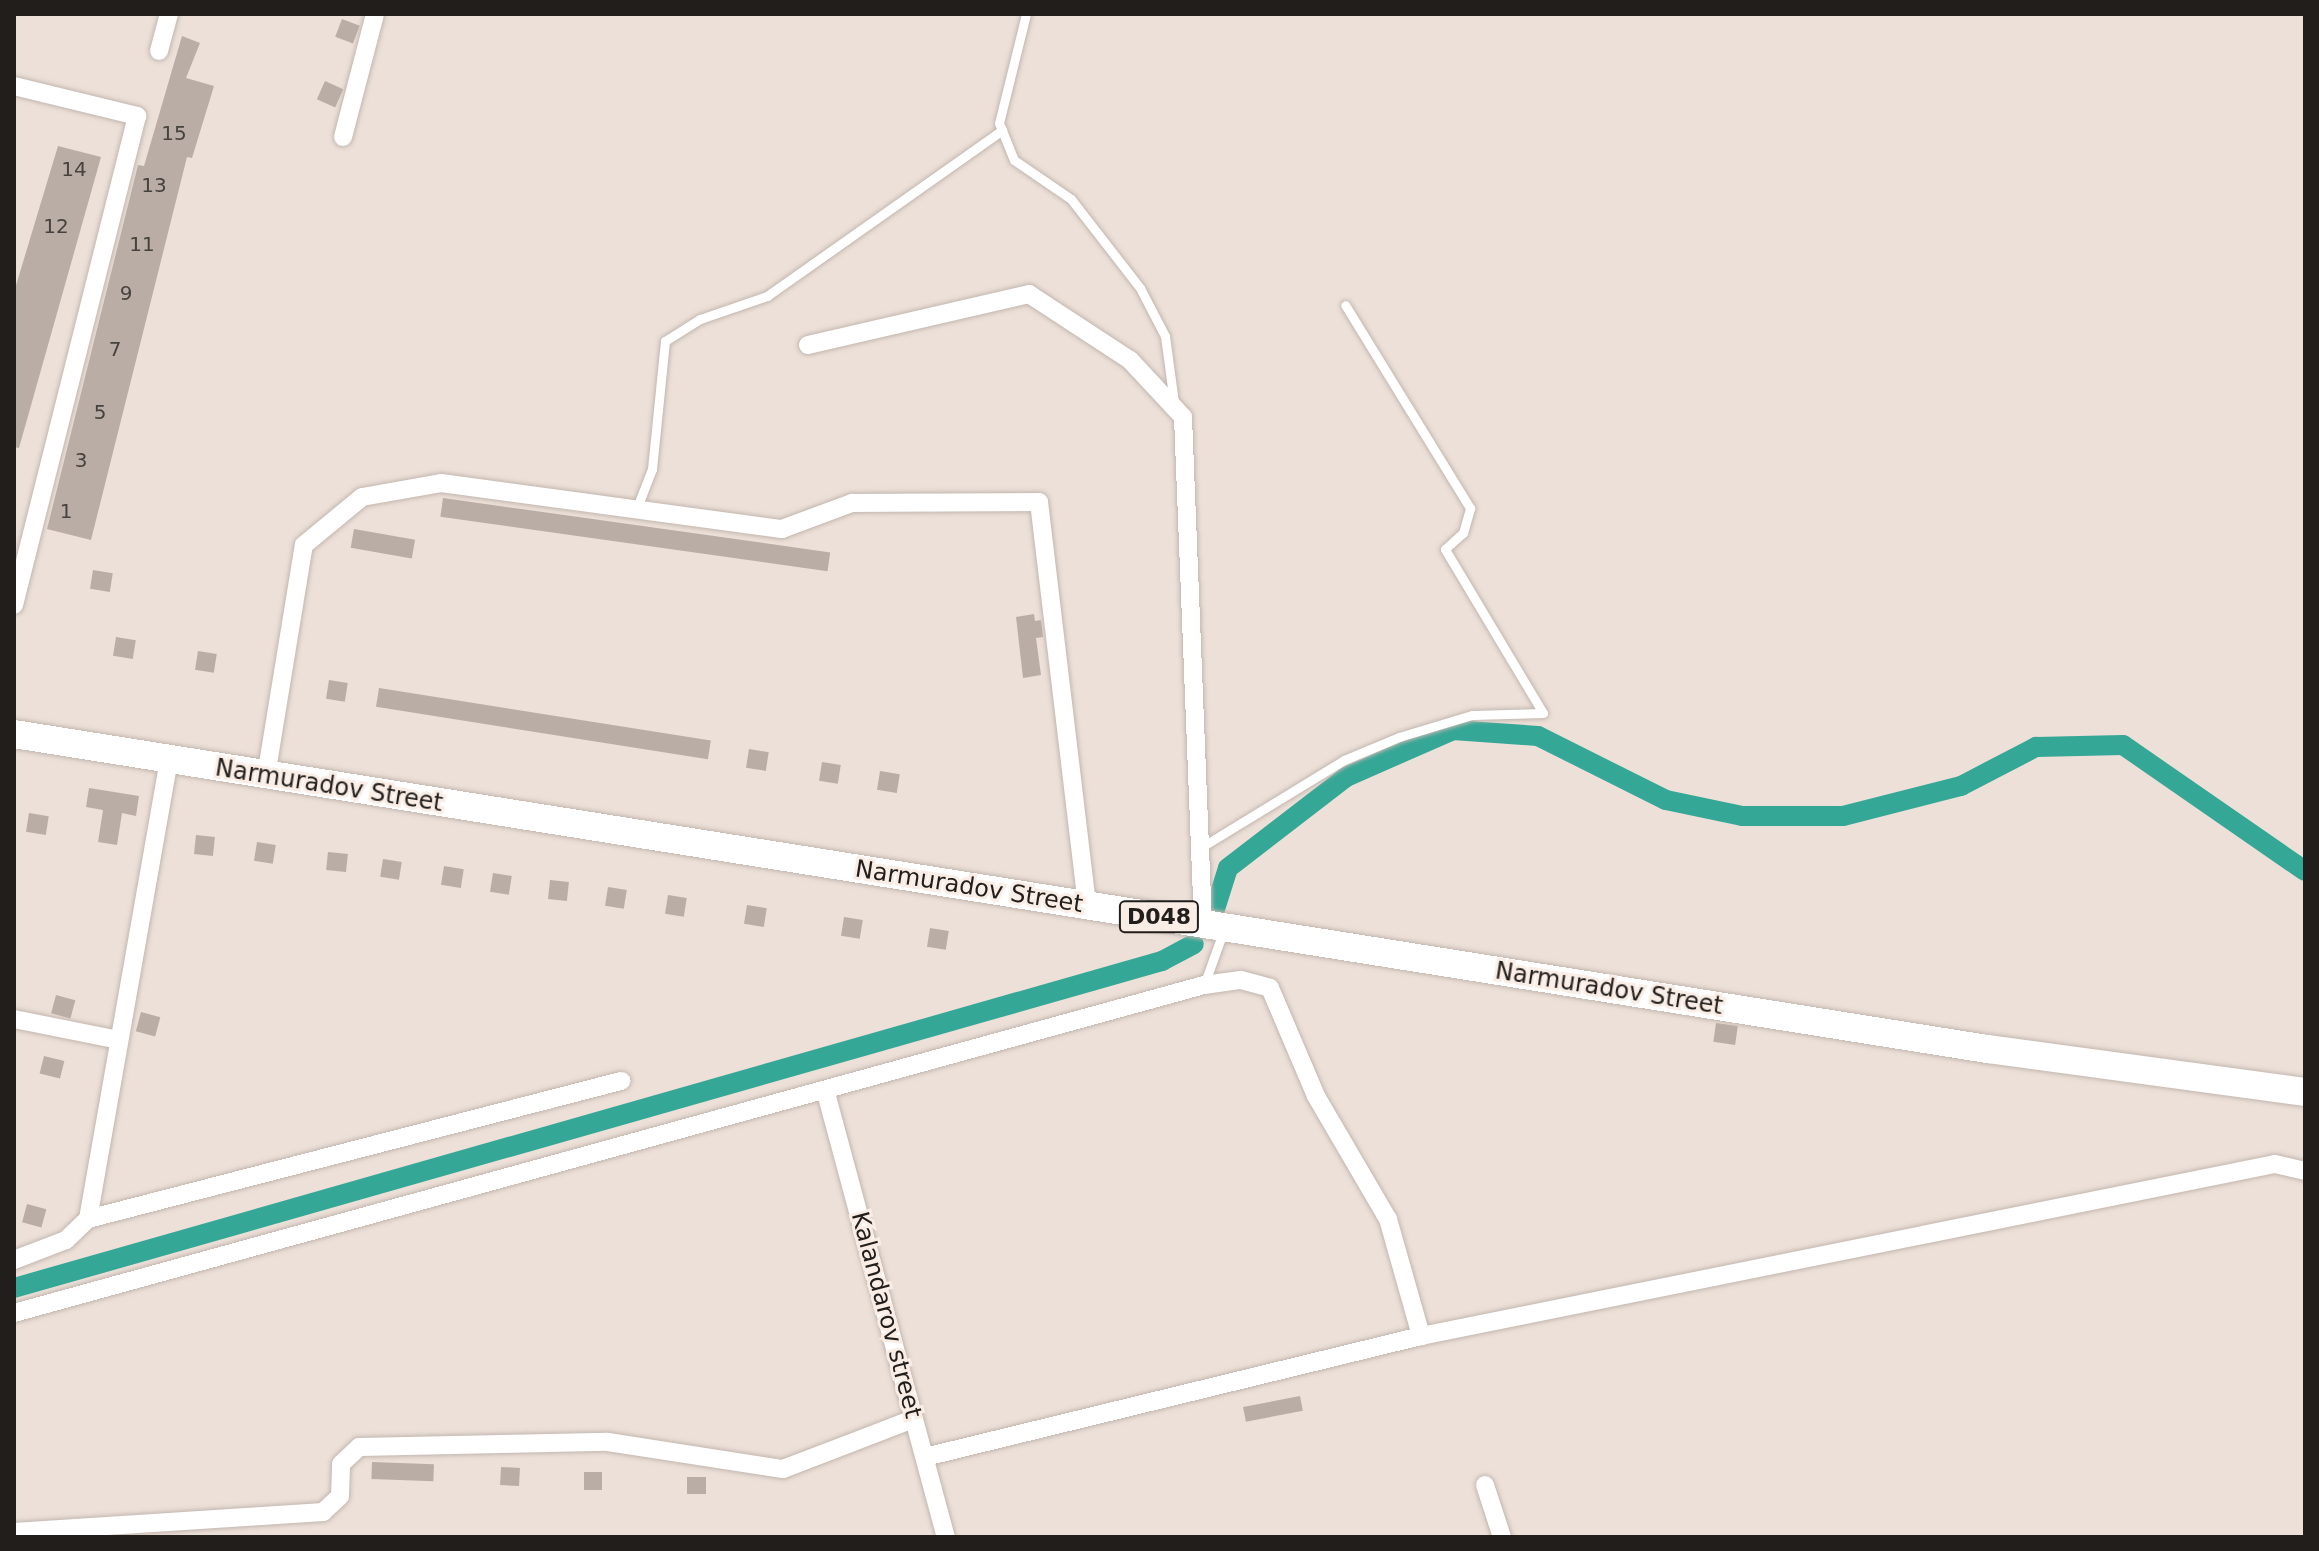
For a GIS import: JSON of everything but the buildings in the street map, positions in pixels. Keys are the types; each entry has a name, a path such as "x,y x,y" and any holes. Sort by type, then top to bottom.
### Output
{"main road":[{"name":"Narmuradov Street","path":"14,734 1988,1049 2305,1092"}],"street":[{"path":"159,51 169,14"},
{"path":"343,137 375,14"},
{"path":"14,86 137,116 14,605"},
{"path":"808,345 1029,294 1130,360 1183,417 1200,848 1214,926"},
{"path":"266,776 304,545 362,497 441,483 782,529 852,503 1039,502 1087,906"},
{"path":"88,1219 169,760"},
{"path":"14,1313 826,1093 1204,985 1241,980 1270,988 1316,1096 1388,1219 1421,1336"},
{"path":"14,1019 119,1040"},
{"path":"14,1260 66,1240 88,1219 621,1081"},
{"name":"Kalandarov street","path":"826,1093 946,1537"},
{"path":"925,1457 1421,1336 2275,1164 2305,1171"},
{"path":"14,1532 323,1512 340,1496 341,1464 359,1447 608,1442 783,1469 913,1419"},
{"path":"1485,1485 1502,1537"}],"lane":[{"path":"1026,14 999,123 1014,160 1071,199 1140,288 1165,336 1174,407"},
{"path":"636,510 652,469 665,341 700,319 767,296 1002,130"},
{"path":"1200,848 1344,760 1399,737 1472,715 1543,713 1445,549 1463,533 1470,508 1345,305"},
{"path":"1204,985 1214,926"}],"waterway":[{"path":"1215,909 1228,868 1346,777 1453,730 1538,736 1666,800 1742,816 1843,816 1961,786 2036,747 2123,745 2305,871"},
{"path":"14,1288 1162,961 1194,944"}]}
